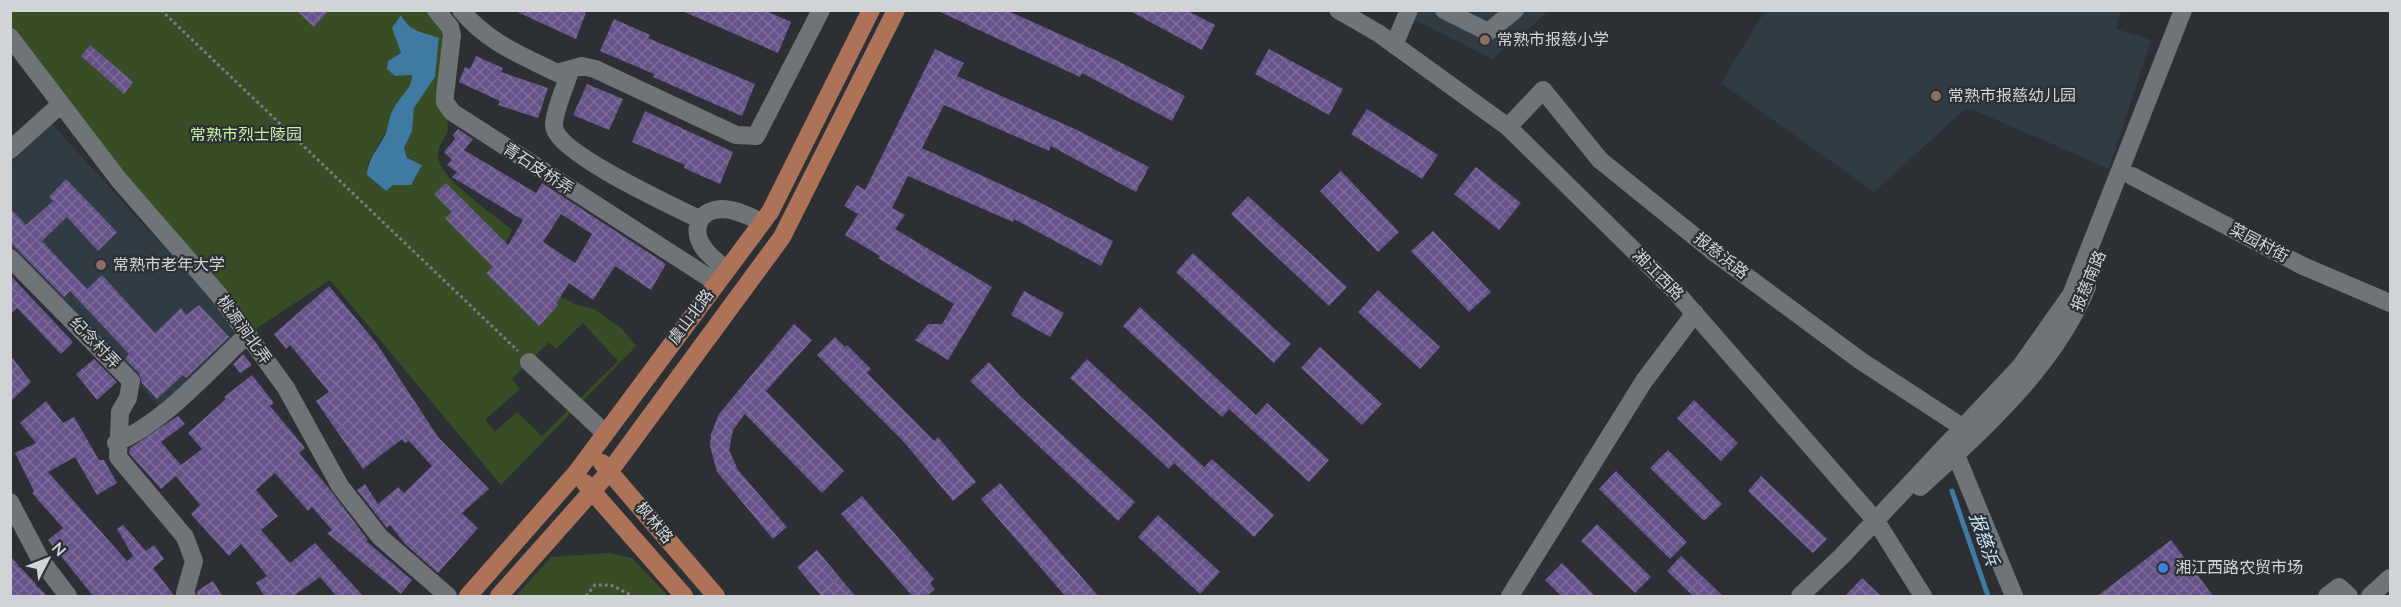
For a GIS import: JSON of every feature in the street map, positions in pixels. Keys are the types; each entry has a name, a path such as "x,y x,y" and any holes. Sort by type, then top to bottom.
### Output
{"main road":[{"name":"虞山北路","path":"468,597 576,473 770,212 871,10"},
{"name":"虞山北路","path":"499,597 610,471 782,237 896,10"},
{"name":"枫林路","path":"591,452 610,471 716,597"},
{"name":"枫林路","path":"576,473 684,597"}],"street":[{"name":"青石皮桥弄","path":"436,10 450,27 452,35 445,95 452,112 690,268 722,276"},
{"path":"461,10 473,25 501,46 557,73 582,66 595,69 736,135 756,136 814,13"},
{"name":"湘江西路","path":"1338,10 1394,45 1508,128 1695,313 1876,521 1923,597"},
{"path":"1394,45 1409,10"},
{"path":"1444,10 1488,33 1515,10"},
{"name":"报慈南路","path":"1800,597 1876,521 2020,367 2071,296 2182,10"},
{"name":"报慈南路","path":"1876,521 1898,507 1956,455 2032,375 2075,316 2132,176 2194,10"},
{"name":"桃源涧北弄","path":"10,37 119,180 219,295 248,334 286,388 340,486 380,537 448,597"},
{"path":"570,71 554,125 558,137 569,149 699,219"},
{"name":"报慈浜路","path":"1508,128 1543,90 1600,160 1706,246 1861,361 1962,427"},
{"path":"10,150 61,104"},
{"name":"菜园村街","path":"2132,176 2303,266 2391,303"},
{"path":"722,276 698,237 696,226 699,219 712,211 724,209 762,222"},
{"name":"纪念村弄","path":"10,258 131,381 128,398 120,412 120,430 116,443"},
{"path":"1510,597 1644,381 1695,313"},
{"path":"188,597 185,593 194,561 185,537 118,458 116,443 134,435 176,402 248,334"},
{"path":"529,362 605,433"},
{"path":"1956,455 2014,597"},
{"path":"10,502 40,559 68,597"},
{"path":"2370,597 2391,578"},
{"path":"2327,597 2339,587 2349,597"}],"path":[{"path":"161,10 529,362"},
{"path":"586,597 595,585 612,585 633,597"}],"shaded area":[{"name":"常熟市报慈小学","path":"1397,11 1549,11 1492,59"},
{"name":"常熟市报慈幼儿园","path":"1765,11 2121,11 2116,29 2151,40 2109,169 1974,110 1965,109 1874,192 1721,83"},
{"name":"常熟市老年大学","path":"52,124 243,334 159,406 11,252 11,163"}],"green space":[{"name":"常熟市烈士陵园","path":"11,11 430,11 445,28 448,131 439,150 438,157 441,166 458,186 512,230 503,248 547,290 577,305 594,309 622,329 636,346 501,485 330,280 248,334 11,37","holes":["406,25 416,33 439,38 435,77 414,108 412,131 404,148 407,158 422,165 402,184 393,185 386,191 367,175 368,162 387,130 397,102 410,88 412,75 395,76 388,61 401,53 399,45","583,323 618,361 542,436 517,412 495,432 485,420 520,389 512,379 549,342 556,349"]},
{"path":"609,553 632,558 668,596 516,596 551,557"}],"water":[{"path":"401,15 413,28 439,38 435,77 414,108 412,131 404,148 407,158 422,165 411,185 393,185 386,191 367,175 369,163 386,133 393,109 412,80 412,75 395,76 387,69 388,61 401,53 392,28"}],"building":[{"path":"296,10 329,10 314,27"},
{"path":"513,10 587,10 576,39"},
{"path":"680,10 764,10 791,22 778,53"},
{"path":"936,10 1006,10 1112,58 1185,96 1172,121 1082,73 1080,77"},
{"path":"1128,10 1186,10 1215,25 1202,50"},
{"path":"614,19 650,35 648,38 755,84 742,116 600,51"},
{"path":"90,45 133,82 124,94 81,56"},
{"path":"935,49 964,63 957,76 1077,130 1149,167 1136,192 1051,146 1049,151 944,105 922,148 1039,202 1113,241 1101,266 1014,219 1013,222 908,176 892,208 905,215 895,229 992,287 948,360 915,340 928,324 942,324 954,304 845,235 858,214 844,206 857,185 865,190"},
{"path":"1269,49 1343,89 1329,115 1255,74"},
{"path":"476,56 503,68 501,72 548,88 538,118 498,105 500,101 459,82 465,67 470,69"},
{"path":"587,84 623,99 609,130 573,115"},
{"path":"1367,109 1438,155 1422,179 1351,134"},
{"path":"645,111 733,152 720,184 684,168 685,165 632,142"},
{"path":"458,129 473,139 464,150 536,193 542,183 666,264 651,290 615,266 593,300 569,283 556,304 558,305 539,326 486,273 493,267 445,218 452,212 434,194 446,183 508,245 523,220 452,177 457,172 447,165 452,160 444,152 455,139 453,135","holes":["561,214 592,234 575,263 543,242"]},
{"path":"1476,167 1521,203 1499,230 1454,194"},
{"path":"1341,171 1399,232 1378,252 1320,191"},
{"path":"66,179 117,232 98,251 67,217 42,241 87,289 102,275 155,333 181,308 186,315 199,305 229,337 186,378 183,375 157,399 142,383 139,373 125,359 129,354 70,291 64,297 10,242 10,208 26,225 53,201 49,197"},
{"path":"1248,196 1347,287 1329,306 1231,214"},
{"path":"1433,231 1491,292 1469,312 1411,251"},
{"path":"1193,253 1291,344 1274,363 1176,272"},
{"path":"10,275 73,342 61,354 17,308 10,314"},
{"path":"329,286 377,344 438,437 489,489 462,513 478,528 438,573 406,545 390,525 387,528 357,490 365,484 378,504 398,487 404,493 432,466 409,441 405,443 402,439 363,469 316,401 329,392 290,345 286,349 274,334"},
{"path":"1378,290 1440,347 1420,369 1358,312"},
{"path":"1024,291 1064,313 1050,337 1011,315"},
{"path":"1140,307 1256,415 1267,403 1329,460 1309,482 1229,409 1222,417 1123,326"},
{"path":"794,324 812,340 766,391 844,471 822,493 745,414 733,430 729,450 738,470 787,527 773,539 717,472 710,446 711,434 719,414"},
{"path":"835,337 845,347 847,345 871,369 867,373 934,441 938,437 976,482 953,501 903,441 817,355"},
{"path":"1320,347 1382,404 1362,425 1301,368"},
{"path":"243,354 252,365 240,373 233,364"},
{"path":"10,355 31,382 10,402"},
{"path":"94,359 117,382 97,400 76,374"},
{"path":"1087,359 1204,467 1212,459 1274,515 1254,537 1174,463 1169,469 1070,378"},
{"path":"989,362 1020,396 1135,502 1118,521 970,381"},
{"path":"252,375 274,403 270,406 305,448 299,453 328,487 368,540 366,541 412,580 401,594 327,533 332,530 312,507 308,511 275,473 256,490 278,516 261,530 290,563 315,543 364,597 337,597 320,577 292,597 265,597 256,583 267,576 241,544 229,556 191,514 200,505 176,476 161,489 129,453 130,448 178,416 185,424 161,442 181,465 202,449 188,433 226,399 224,397"},
{"path":"1694,400 1738,443 1721,461 1677,418"},
{"path":"46,401 63,423 74,417 99,460 104,460 117,483 97,495 75,457 48,472 127,561 133,556 117,529 123,525 146,551 154,545 164,559 153,568 175,597 94,597 48,540 63,528 32,493 34,491 15,453 36,443 20,423"},
{"path":"1668,450 1722,504 1704,521 1650,468"},
{"path":"1616,471 1687,542 1670,559 1599,489"},
{"path":"1761,476 1827,539 1813,553 1748,491"},
{"path":"1000,483 1099,597 1066,597 981,499"},
{"path":"862,496 934,579 930,583 935,589 926,597 913,597 841,514"},
{"path":"1158,515 1220,572 1200,594 1138,537"},
{"path":"1597,524 1651,577 1635,593 1581,541"},
{"name":"湘江西路农贸市场","path":"2171,540 2214,597 2096,597"},
{"path":"817,550 856,597 822,597 797,567"},
{"path":"10,556 48,597 10,597"},
{"path":"1681,556 1724,597 1694,597 1667,571"},
{"path":"1562,563 1596,597 1562,597 1545,580"},
{"path":"1862,578 1882,597 1844,597"},
{"path":"213,581 223,597 198,597 197,591"}],"waterway":[{"name":"报慈浜","path":"1952,491 1988,596"}],"place":[{"name":"常熟市报慈小学","path":"1485,40"},
{"name":"常熟市报慈幼儿园","path":"1936,96"},
{"name":"常熟市老年大学","path":"101,265"},
{"name":"湘江西路农贸市场","path":"2163,568"}]}
